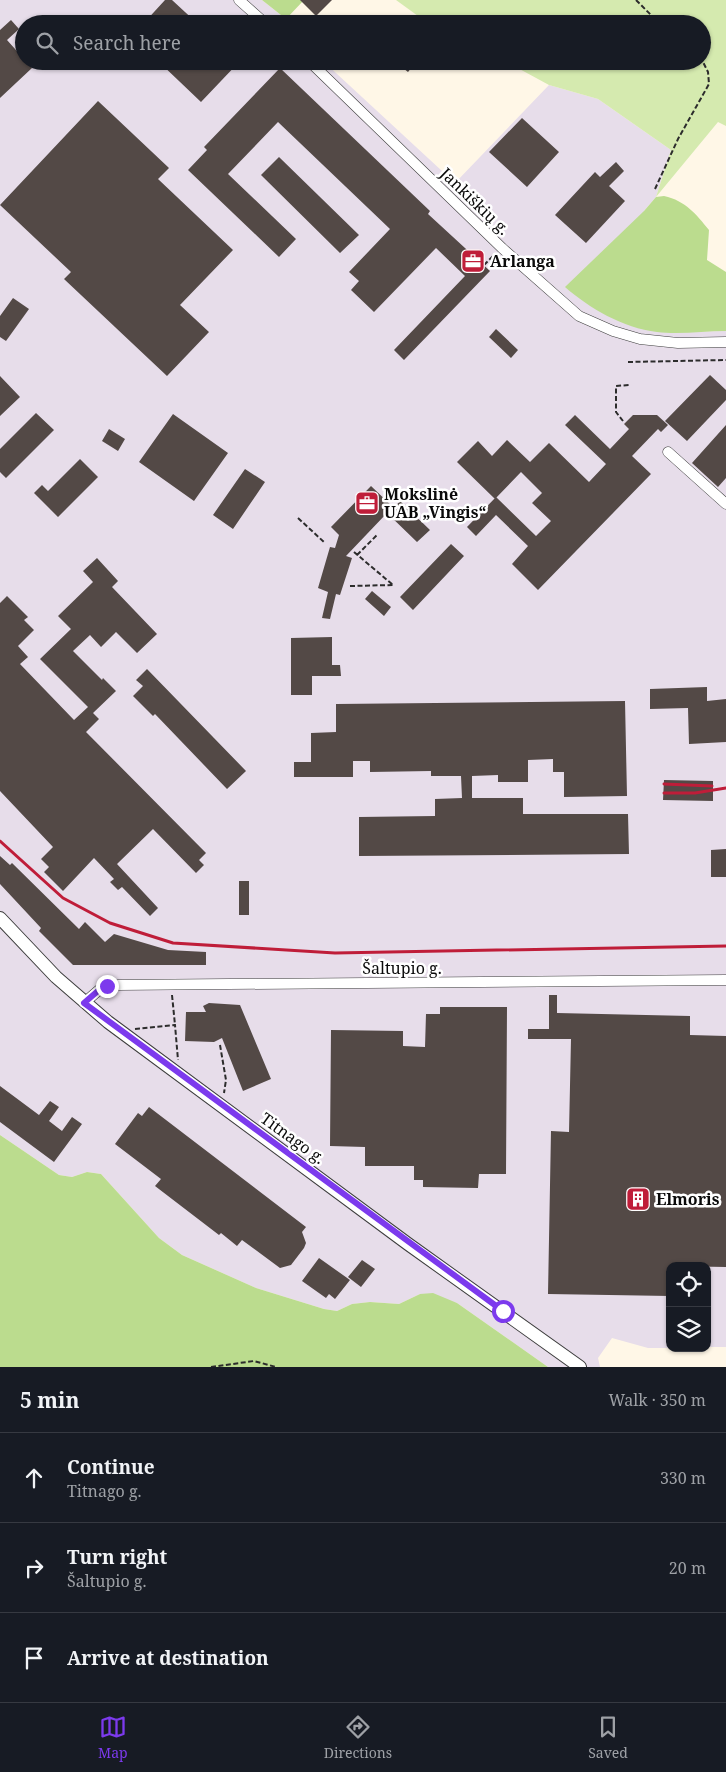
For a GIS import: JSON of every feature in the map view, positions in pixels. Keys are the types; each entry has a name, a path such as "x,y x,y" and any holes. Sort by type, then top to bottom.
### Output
{"street":[{"path":"239,0 256,15"},
{"name":"Jankiškių g.","path":"318,70 502,248 567,307 597,325 624,335 657,342 726,342"},
{"path":"668,452 726,504"},
{"name":"Titnago g.","path":"0,918 84,1003 171,1069 580,1367"},
{"name":"Šaltupio g.","path":"84,1003 99,990 107,986 726,980"}],"path":[{"path":"636,0 651,15"},
{"path":"655,189 678,139 709,84 707,70"},
{"path":"484,266 502,248"},
{"path":"628,362 726,360"},
{"path":"623,421 616,412 616,386 629,385"},
{"path":"298,518 325,543"},
{"path":"357,554 378,534"},
{"path":"350,586 393,586 354,552"},
{"path":"171,984 178,1062 171,1069"},
{"path":"126,1035 132,1029 174,1025"},
{"path":"218,1103 224,1095 226,1080 220,1044"},
{"path":"211,1367 254,1361 276,1367"}],"shaded area":[{"path":"0,0 262,0 281,15 15,15 15,70 333,70 455,183 549,85 598,99 671,150 656,197 644,211 657,332 726,331 726,1347 711,1347 711,1262 666,1262 666,1348 648,1348 612,1338 598,1358 600,1367 548,1367 457,1303 420,1294 399,1304 370,1302 352,1304 337,1311 324,1309 256,1288 182,1255 159,1238 101,1174 87,1172 72,1177 59,1175 0,1135"}],"green space":[{"path":"262,0 304,0 290,15 281,15"},
{"path":"396,0 726,0 726,126 718,122 656,197 671,150 598,99 549,85 522,70 711,70 711,15 417,15"},
{"path":"664,196 684,205 709,230 707,260 726,272 726,331 674,333 644,330 607,316 565,287 644,211 656,197"},
{"path":"0,1135 59,1175 72,1177 87,1172 101,1174 159,1238 182,1255 256,1288 324,1309 337,1311 352,1304 370,1302 399,1304 420,1294 433,1293 457,1303 548,1367 0,1367"}],"building":[{"path":"165,0 172,0 188,15 151,15"},
{"path":"300,0 332,0 317,15"},
{"path":"11,20 15,24 15,33 7,40 15,49 15,70 30,70 0,98 0,30"},
{"path":"167,70 231,70 201,102"},
{"path":"278,70 282,70 430,211 428,214 490,271 404,360 394,350 465,276 436,248 374,312 351,290 359,281 349,272 390,229 278,122 228,174 296,239 279,257 188,170 207,150 204,147"},
{"path":"98,101 169,168 158,179 233,250 180,305 209,332 167,376 64,279 71,272 0,205"},
{"path":"522,118 559,152 527,187 489,152"},
{"path":"279,157 359,235 340,253 261,175"},
{"path":"616,162 624,171 609,186 625,201 586,243 555,215 595,172 600,177"},
{"path":"13,298 29,309 6,341 0,337 0,316"},
{"path":"496,329 518,350 511,358 489,337"},
{"path":"710,375 726,390 726,400 687,441 665,421"},
{"path":"0,376 20,397 0,416"},
{"path":"36,413 54,430 6,478 0,472 0,449"},
{"path":"173,414 228,453 194,501 139,462"},
{"path":"575,415 610,449 629,429 624,424 633,415 657,415 668,425 661,432 658,429 632,456 651,474 538,590 512,564 528,546 496,515 476,536 467,527 495,499 457,462 478,441 492,456 507,440 530,462 549,443 589,482 606,464 565,425","holes":["521,472 542,493 532,503 551,521 536,536 496,497"]},
{"path":"726,425 726,478 718,487 692,463"},
{"path":"109,429 125,439 118,451 102,441"},
{"path":"80,459 98,477 58,517 34,493 42,485 48,491"},
{"path":"245,469 265,482 233,529 213,515"},
{"path":"371,486 394,508 400,501 430,530 417,542 387,513 346,556 352,558 340,595 336,594 330,619 322,618 328,592 318,588 330,547 335,548 339,535 331,527"},
{"path":"451,544 464,556 413,610 400,597"},
{"path":"97,558 118,581 112,587 157,634 137,653 116,632 101,647 90,635 73,651 116,691 93,713 99,719 86,732 206,853 199,860 204,865 196,873 153,829 117,864 158,908 150,916 122,887 118,890 110,882 114,879 94,858 63,891 44,872 49,867 41,859 53,847 0,791 0,603 7,596 28,617 24,620 34,630 18,646 28,657 20,664 74,720 88,707 40,659 71,629 58,616 93,582 83,571"},
{"path":"372,591 391,607 384,616 365,599"},
{"path":"332,637 332,665 340,665 341,676 312,676 312,695 291,695 291,638"},
{"path":"147,669 246,771 227,789 155,714 153,716 133,696 143,686 136,680"},
{"path":"707,687 707,701 726,699 726,742 689,744 688,708 650,709 650,689"},
{"path":"625,701 627,796 564,797 564,772 553,772 553,759 528,760 528,782 498,782 498,775 472,776 472,798 523,798 523,814 628,814 629,854 359,856 359,817 435,816 435,799 462,798 461,776 431,776 431,771 370,772 370,761 353,761 353,777 294,777 294,762 311,762 311,733 336,732 336,704"},
{"path":"664,780 713,781 713,801 663,800"},
{"path":"726,849 726,877 711,877 711,850"},
{"path":"0,856 10,865 12,863 79,929 85,922 105,942 114,934 168,950 206,952 206,965 73,965 39,931 41,928 0,884"},
{"path":"239,881 249,881 249,915 239,915"},
{"name":"Elmoris","path":"549,995 557,995 557,1013 690,1016 690,1035 726,1036 726,1267 711,1267 711,1262 666,1262 666,1296 548,1294 551,1131 569,1132 571,1039 528,1039 528,1029 549,1029"},
{"path":"209,1003 240,1005 271,1079 243,1091 222,1038 214,1042 185,1041 186,1012 206,1012 203,1006"},
{"path":"440,1007 507,1007 506,1174 479,1174 478,1188 423,1187 423,1180 414,1180 414,1166 365,1166 365,1147 330,1146 331,1030 403,1031 403,1046 425,1047 426,1014 440,1014"},
{"path":"0,1086 39,1115 50,1101 59,1107 49,1121 62,1131 72,1117 82,1124 54,1162 0,1122"},
{"path":"149,1107 306,1227 302,1232 306,1243 291,1265 280,1268 242,1240 237,1246 221,1233 219,1235 155,1186 161,1179 115,1144 138,1113 142,1116"},
{"path":"319,1258 350,1280 335,1299 329,1294 326,1298 302,1281"},
{"path":"362,1260 375,1269 361,1287 348,1277"}],"railway":[{"path":"664,784 712,786"},
{"path":"664,793 695,793 726,788"},
{"path":"0,841 63,898 110,923 173,943 335,953 726,946"}],"place":[{"name":"Arlanga","path":"473,261"},
{"name":"Mokslinė UAB „Vingis“","path":"367,503"},
{"name":"Elmoris","path":"638,1199"}],"route":[{"path":"107,986 99,990 84,1003 408,1244 503,1311"}]}
